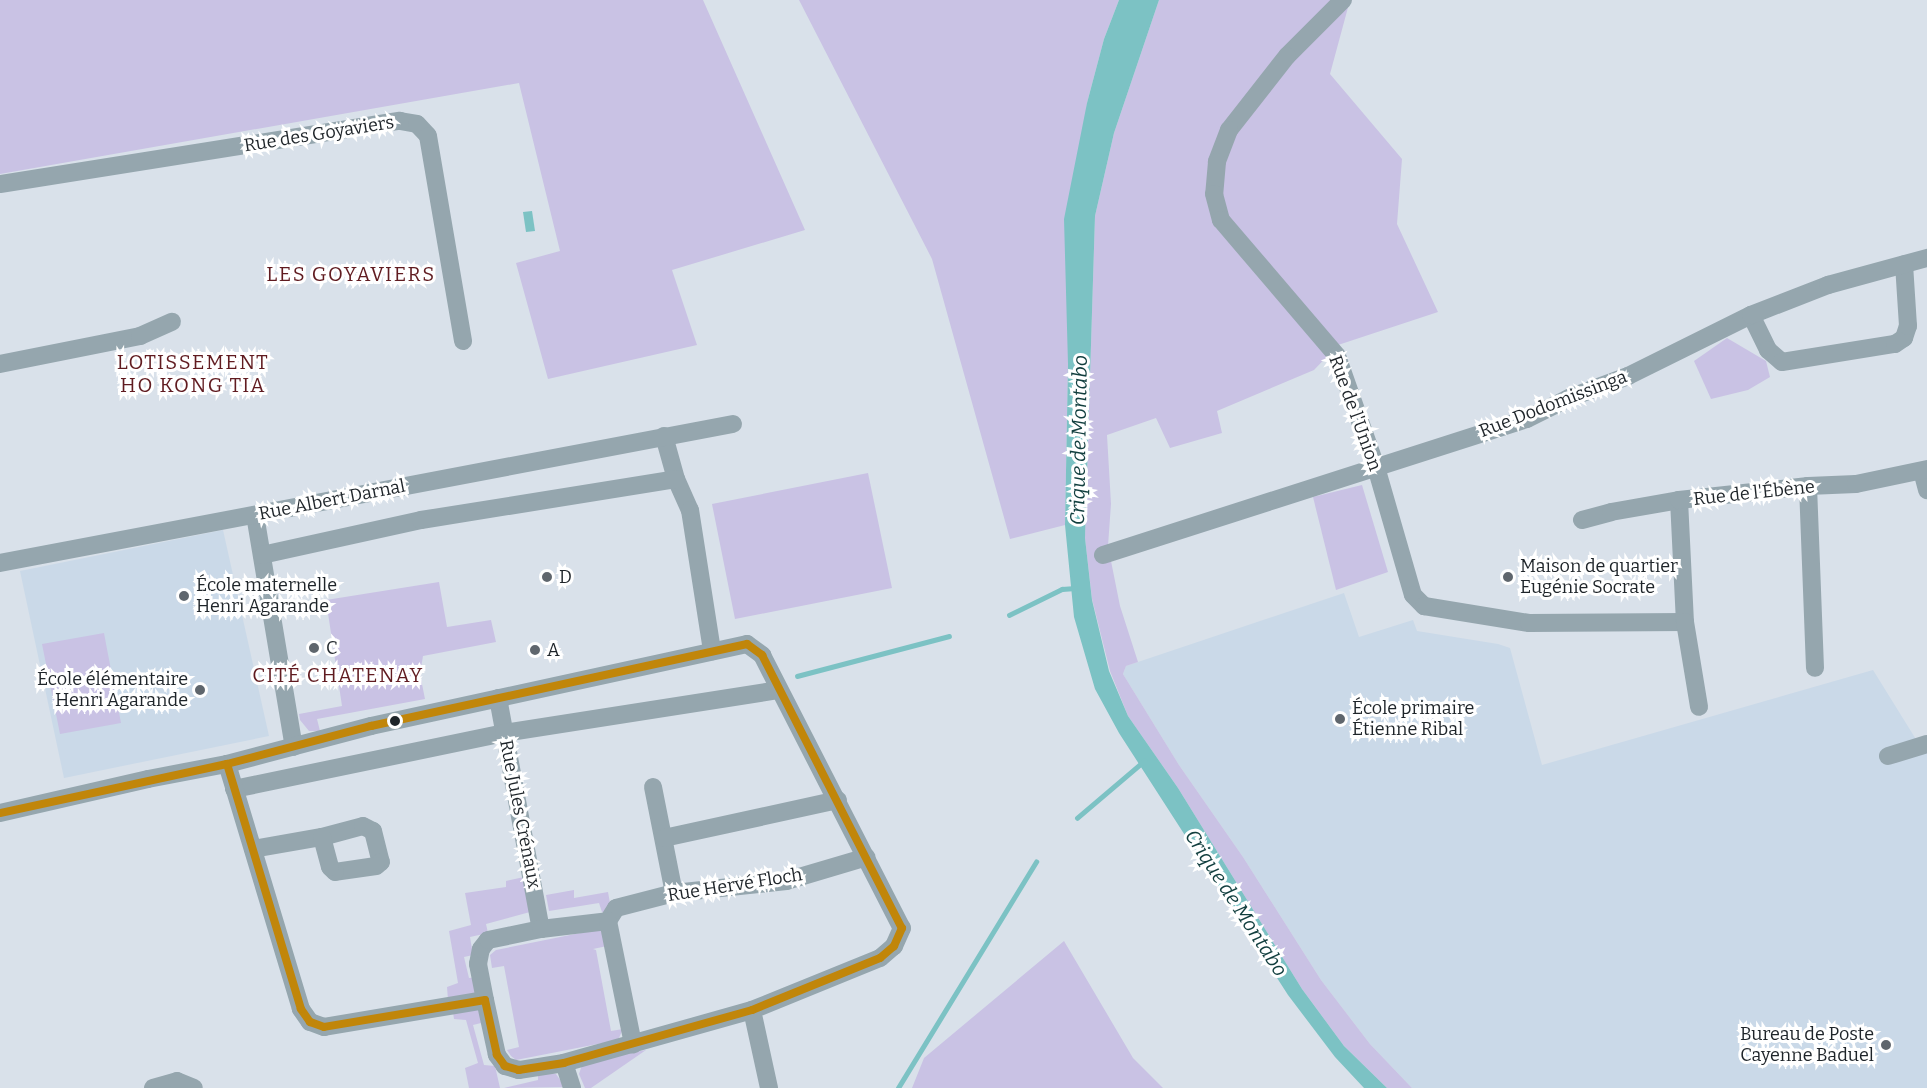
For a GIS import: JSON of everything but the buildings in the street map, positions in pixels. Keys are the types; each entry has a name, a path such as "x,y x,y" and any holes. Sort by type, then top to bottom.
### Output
{"street":[{"name":"Rue de l'Union","path":"1343,0 1287,56 1229,130 1217,162 1214,194 1221,220 1337,356 1376,467 1413,595 1424,606 1529,623 1685,622"},
{"name":"Rue des Goyaviers","path":"0,184 400,121 417,124 428,136 463,341"},
{"name":"Rue Dodomissinga","path":"1103,555 1527,419 1569,398 1628,376 1750,315 1828,285 1927,258"},
{"path":"1750,315 1768,350 1782,362 1895,344 1904,338 1908,326 1904,264"},
{"path":"0,364 140,336 172,322"},
{"name":"Rue Albert Darnal","path":"0,563 733,424"},
{"path":"664,436 675,478 690,510 712,651"},
{"path":"1925,470 1927,490"},
{"name":"Rue de l'Ébène","path":"1582,520 1611,512 1679,500 1808,486 1856,484 1925,470"},
{"name":"Rue Albert Darnal","path":"262,555 421,520 675,478"},
{"path":"1808,486 1815,668"},
{"path":"1679,500 1685,622 1699,707"},
{"path":"255,515 294,747"},
{"path":"0,813 148,779 227,764 371,726 747,644 762,655 902,928 894,946 880,958 752,1010 633,1044 564,1063 519,1070 505,1066 497,1055 478,964 484,945 494,937 609,921 633,1044"},
{"path":"234,789 504,733 778,690"},
{"name":"Rue Jules Crénaux","path":"498,698 541,929"},
{"path":"1888,756 1927,744"},
{"path":"227,764 302,1008 310,1022 324,1027 485,1000"},
{"path":"653,787 674,893"},
{"path":"664,838 837,800"},
{"path":"253,849 322,837"},
{"name":"Rue Hervé Floch","path":"609,921 616,908 674,893 786,881 867,857"},
{"path":"752,1010 769,1088"},
{"path":"564,1063 572,1088"},
{"path":"153,1088 177,1081 194,1088"}],"shaded area":[{"path":"0,0 703,0 805,230 672,270 697,345 548,379 516,263 560,251 519,83 0,174"},
{"path":"799,0 1119,0 1104,39 1087,103 1068,364 1065,525 1010,539 932,259"},
{"path":"1159,0 1350,0 1330,74 1402,159 1397,224 1438,312 1338,345 1314,370 1217,411 1222,433 1170,448 1156,418 1107,435 1111,504 1108,546 1120,606 1138,662 1126,666 1123,674 1179,765 1243,857 1321,980 1370,1044 1412,1088 1387,1088 1344,1046 1302,989 1178,788 1128,716 1110,671 1092,599 1085,538 1095,216 1114,133"},
{"path":"1727,338 1766,361 1770,377 1748,390 1711,399 1694,361"},
{"path":"868,473 892,588 735,619 712,504"},
{"path":"1362,485 1388,572 1336,590 1313,497"},
{"path":"223,530 269,736 64,778 20,571"},
{"path":"439,582 447,627 491,620 496,642 423,656 420,674 425,699 317,719 320,731 309,731 300,720 299,714 342,706 326,600"},
{"path":"1344,593 1359,637 1413,620 1417,631 1510,648 1542,765 1873,670 1922,749 1927,748 1927,1088 1412,1088 1370,1044 1321,980 1243,857 1179,765 1123,674 1126,666"},
{"path":"104,633 121,723 60,734 42,644"},
{"path":"524,877 530,912 486,924 488,933 470,937 473,955 464,957 469,978 478,977 478,992 448,1000 447,987 458,983 449,931 471,925 465,893 506,887 506,881"},
{"path":"574,890 574,898 608,892 610,903 605,912 602,912 599,903 549,911 546,895"},
{"path":"600,929 607,946 593,949 596,950 611,1031 623,1029 618,1040 516,1060 507,1050 519,1047 504,966 492,968 490,955 496,950"},
{"path":"1064,941 1133,1058 1163,1088 912,1088 924,1058"},
{"path":"478,1010 485,1022 473,1025 484,1065 495,1066 500,1088 469,1088 465,1068 478,1063 466,1020 454,1019 453,1012"},
{"path":"646,1050 591,1088 585,1088 579,1074 582,1065 589,1060"},
{"path":"538,1070 556,1074 565,1087 504,1088 538,1080"}],"water":[{"name":"Crique de Montabo","path":"1119,0 1159,0 1114,133 1095,216 1085,538 1092,600 1109,671 1128,716 1178,788 1302,989 1344,1046 1387,1088 1364,1088 1335,1057 1288,995 1119,733 1095,689 1074,617 1065,525 1068,364 1064,219 1087,103 1104,39"},
{"path":"532,211 535,231 526,232 523,212"}],"waterway":[{"path":"1009,615 1062,589 1075,588"},
{"path":"797,676 949,636"},
{"path":"1077,818 1144,761"},
{"path":"898,1088 1036,862"}],"transit line":[{"path":"747,644 762,655 902,928 894,946 880,958 752,1010 564,1063 519,1070 505,1066 497,1055 485,1000 324,1027 310,1022 301,1009 227,764 371,726 747,644"},
{"path":"0,813 227,764"}],"place":[{"name":"D","path":"547,577"},
{"name":"Maison de quartier Eugénie Socrate","path":"1508,577"},
{"name":"École maternelle Henri Agarande","path":"184,596"},
{"name":"C","path":"314,648"},
{"name":"A","path":"535,650"},
{"name":"École élémentaire Henri Agarande","path":"200,690"},
{"name":"École primaire Étienne Ribal","path":"1340,719"},
{"name":"Bureau de Poste Cayenne Baduel","path":"1886,1045"}],"district":[{"name":"LES GOYAVIERS","path":"351,274"},
{"name":"LOTISSEMENT HO KONG TIA","path":"193,374"},
{"name":"CITÉ CHATENAY","path":"338,675"}]}
